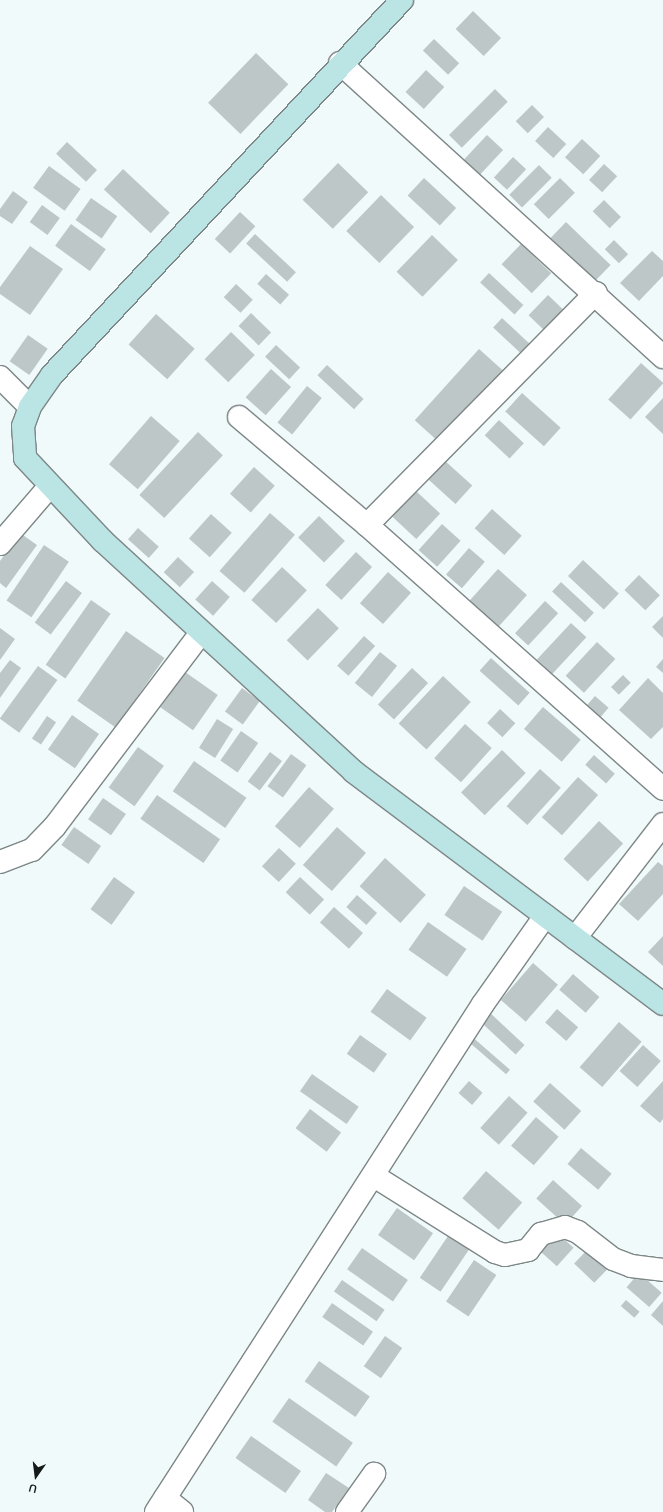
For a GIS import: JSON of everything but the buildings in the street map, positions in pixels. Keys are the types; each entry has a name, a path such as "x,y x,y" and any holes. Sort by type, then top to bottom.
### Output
{"street":[{"path":"402,0 340,63 52,375 30,407 23,426 24,458 49,487 201,633 354,772 663,1004"},
{"path":"340,63 596,293 663,358"},
{"path":"367,525 596,293"},
{"path":"0,377 30,407"},
{"path":"239,417 367,525 663,789"},
{"path":"0,544 49,487"},
{"path":"0,862 32,850 55,826 201,633"},
{"path":"575,938 663,824"},
{"path":"182,1512 161,1505 374,1176 483,1004 545,916"},
{"path":"374,1176 495,1252 505,1255 528,1250 541,1234 566,1228 578,1232 613,1259 630,1266 663,1270"},
{"path":"347,1512 374,1474"}]}
